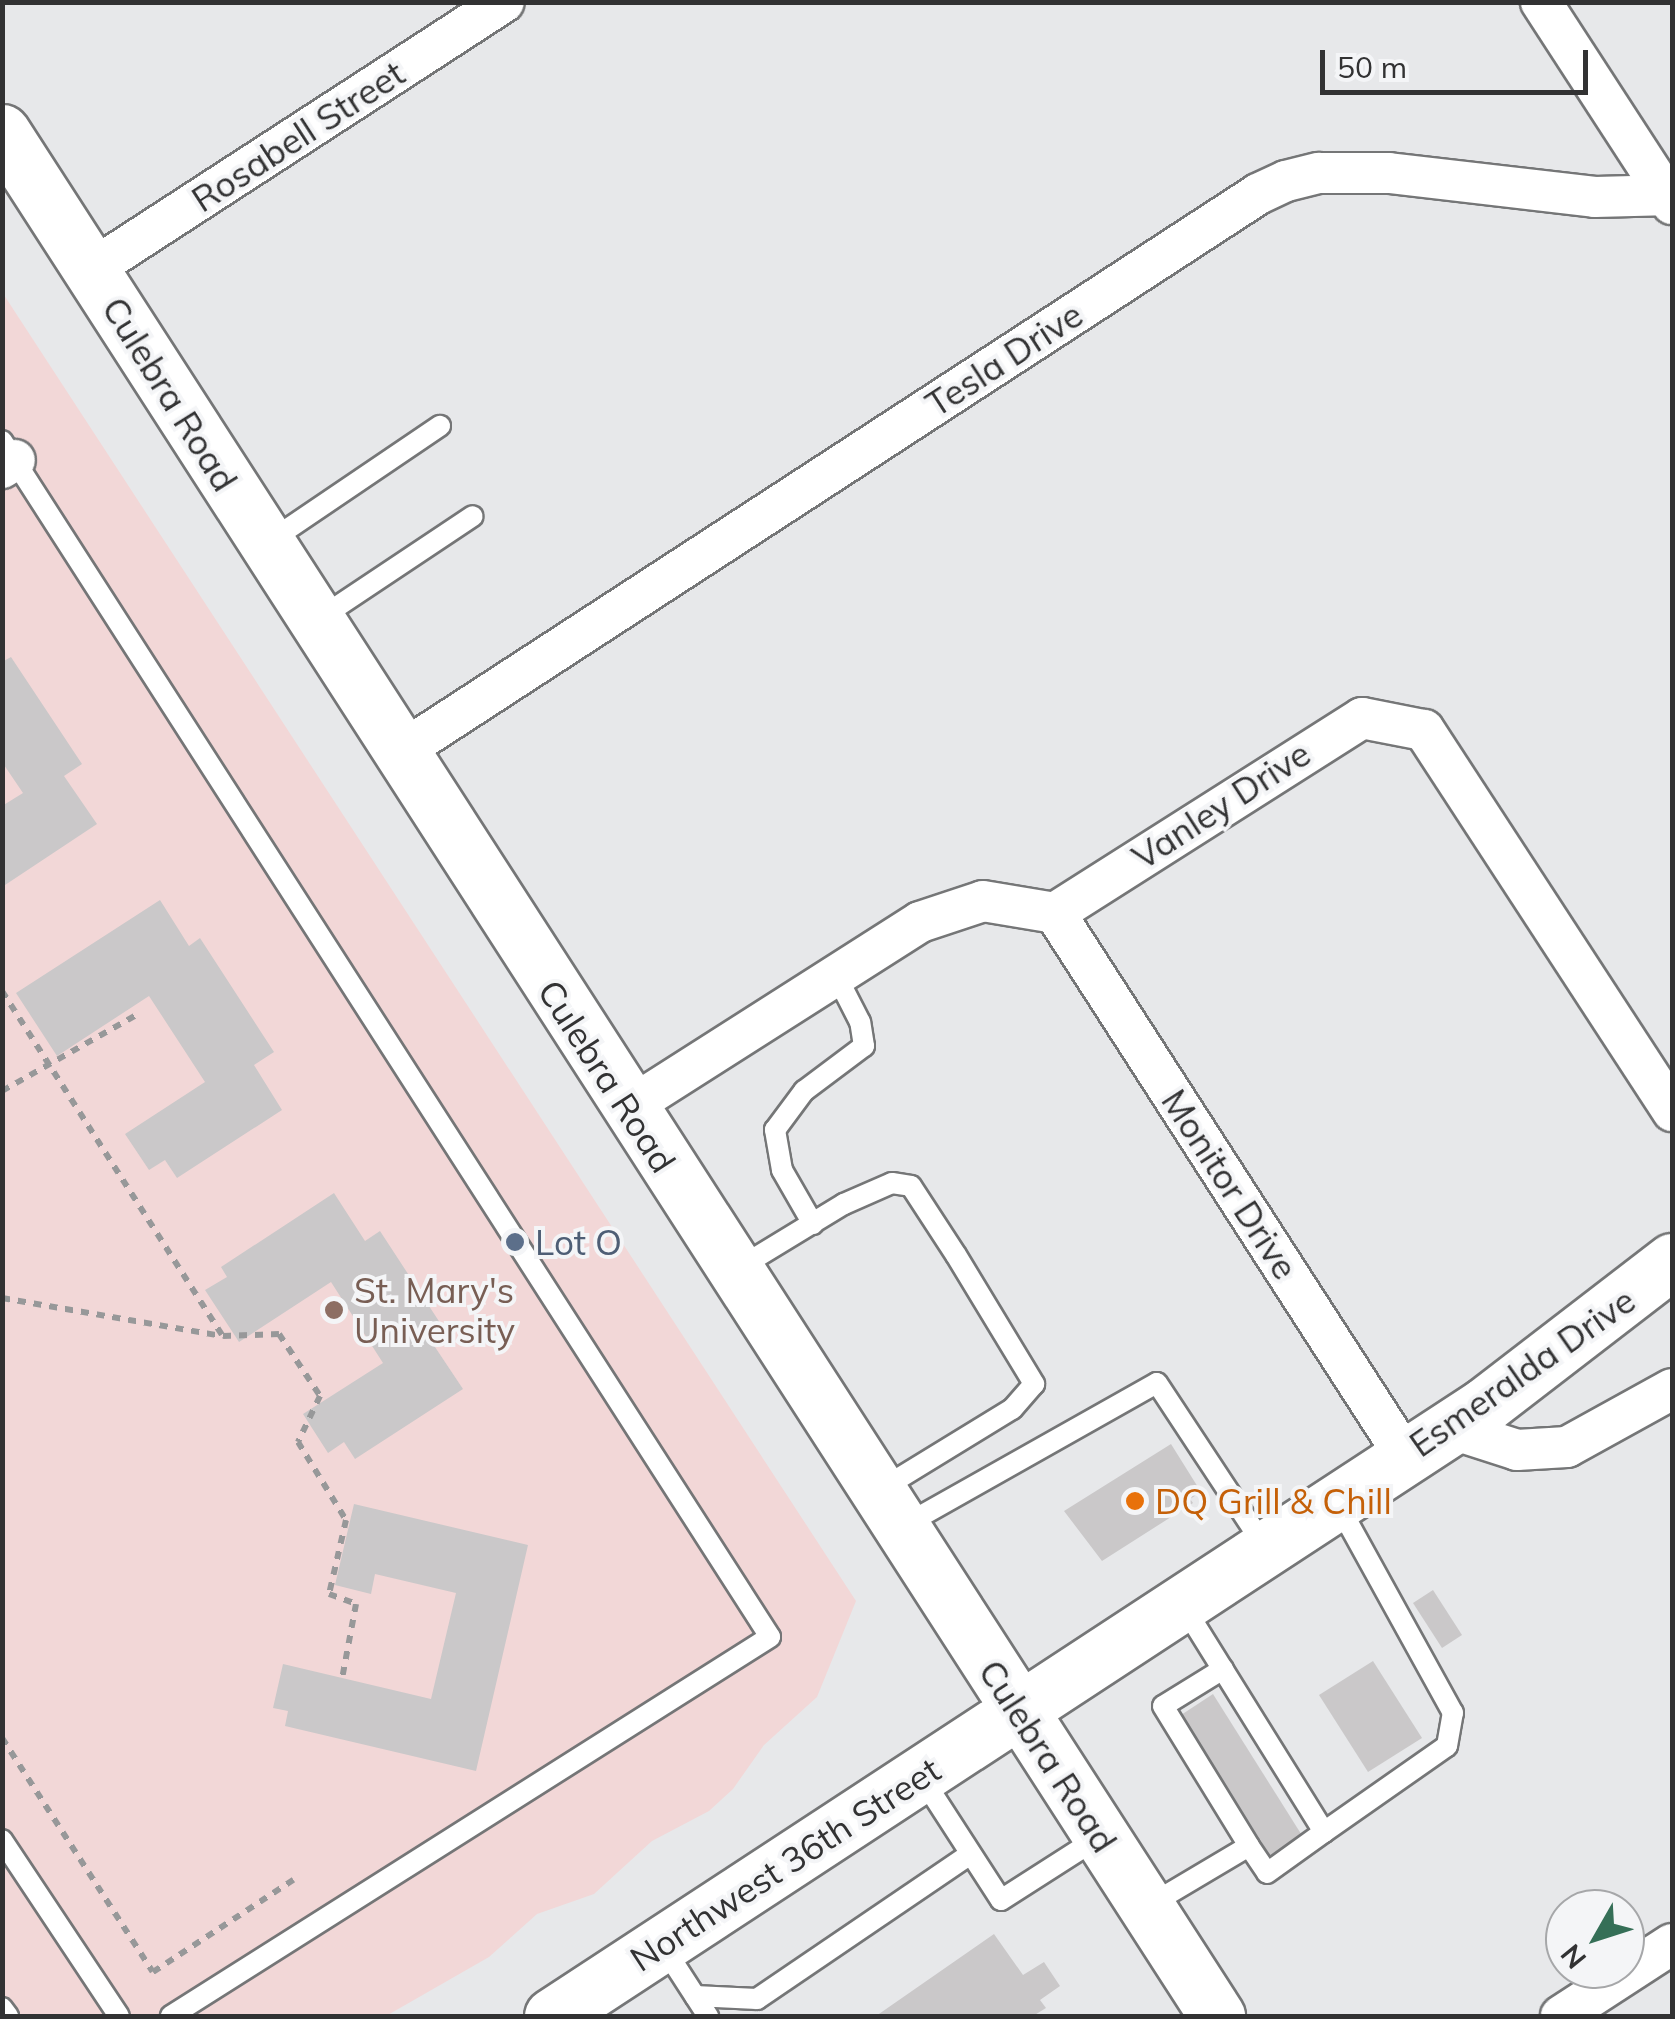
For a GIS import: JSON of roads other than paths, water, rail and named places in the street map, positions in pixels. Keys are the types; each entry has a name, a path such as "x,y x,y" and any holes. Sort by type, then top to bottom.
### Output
{"main road":[{"name":"Culebra Road","path":"2,132 1146,1907 1205,2008"},
{"name":"Esmeralda Drive","path":"1018,1711 1180,1601 1485,1405 1672,1261"},
{"name":"Northwest 36th Street","path":"552,2016 1018,1711"}],"street":[{"name":"Rosabell Street","path":"91,270 504,2"},
{"path":"1541,2 1671,199"},
{"name":"Tesla Drive","path":"399,753 1258,194 1286,181 1318,173 1389,172 1595,197 1671,199"},
{"name":"Vanley Drive","path":"1055,913 1362,718 1424,730 1672,1111"},
{"path":"628,1108 920,922 982,901 1055,913"},
{"name":"Monitor Drive","path":"1055,913 1427,1442"},
{"path":"1427,1442 1517,1450 1567,1446 1672,1388"},
{"path":"1561,2016 1672,1944"}],"lane":[{"path":"266,544 440,426"},
{"path":"7,456 770,1638 171,2016"},
{"path":"315,622 473,516"},
{"path":"813,1224 782,1170 775,1130 804,1091 864,1046 860,1022 836,976"},
{"path":"733,1271 844,1204 892,1182 911,1186 1034,1384 1012,1409 888,1510"},
{"path":"888,1510 1158,1383 1265,1546"},
{"path":"1223,1669 1163,1706 1267,1873 1446,1746 1454,1712 1335,1501"},
{"path":"1180,1601 1324,1832"},
{"path":"921,1776 1002,1900 1100,1836"},
{"path":"2,1840 119,2016"},
{"path":"1146,1907 1250,1846"},
{"path":"694,1996 757,1999 970,1854"},
{"path":"661,1944 708,2016"},
{"path":"2,2008 8,2016"}],"place":[{"name":"Lot O","path":"515,1242"},
{"name":"St. Mary's University","path":"334,1310"},
{"name":"DQ Grill & Chill","path":"1135,1501"}]}
